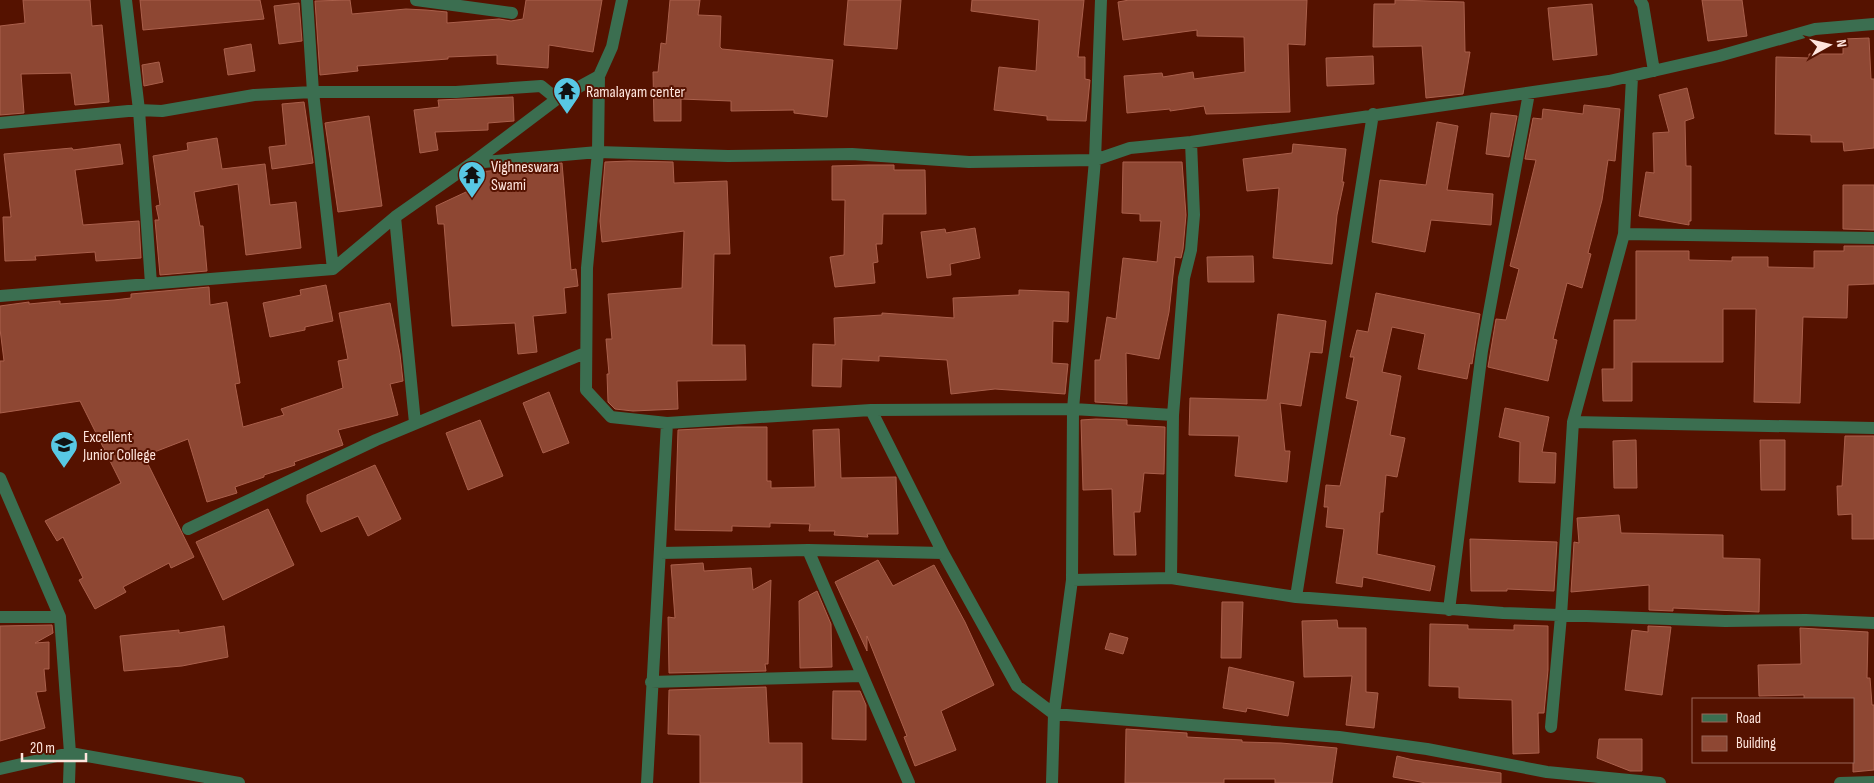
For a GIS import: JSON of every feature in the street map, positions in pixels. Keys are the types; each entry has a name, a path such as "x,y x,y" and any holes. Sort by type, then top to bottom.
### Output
{"street":[{"path":"126,0 139,110 151,284"},
{"path":"307,0 313,92 333,269"},
{"path":"416,0 512,13"},
{"path":"622,0 612,47 599,76 598,152 588,250 585,353 586,390 611,417 667,423 871,410 1073,409 1173,415"},
{"path":"1052,783 1054,714 1072,580 1073,409 1095,160 1101,0"},
{"path":"1640,0 1643,5 1654,71"},
{"path":"472,163 598,152 728,156 852,154 970,162 1095,160 1130,148 1191,142 1373,114 1529,94 1632,77 1815,29 1874,24"},
{"path":"0,296 333,269 395,216 472,163 557,99 599,76"},
{"path":"1551,727 1561,616 1573,422 1624,234 1632,77"},
{"path":"0,123 139,110 162,111 254,95 313,92 456,92 541,86 557,99"},
{"path":"1449,610 1482,351 1529,94"},
{"path":"1296,597 1373,114"},
{"path":"1171,578 1173,415 1184,278 1191,250 1194,215 1191,142"},
{"path":"395,216 414,423"},
{"path":"1624,234 1874,238"},
{"path":"188,529 414,423 585,353"},
{"path":"871,410 943,553 1017,686 1054,714 1339,737 1427,749 1547,772 1660,783"},
{"path":"1573,422 1874,428"},
{"path":"647,783 667,423"},
{"path":"0,478 60,617 70,754 69,783"},
{"path":"660,553 808,550 943,553"},
{"path":"808,550 909,783"},
{"path":"1072,580 1171,578 1296,597 1449,610 1561,616 1874,623"},
{"path":"0,617 60,617"},
{"path":"652,682 861,676"},
{"path":"0,769 70,754 239,783"},
{"path":"1840,783 1874,782"}],"building":[{"path":"23,0 90,0 92,26 102,25 109,102 75,105 71,73 21,74 24,113 0,115 0,26 25,23"},
{"path":"140,0 260,0 264,19 143,30"},
{"path":"350,0 352,14 406,9 426,10 447,12 447,23 523,19 526,0 602,0 593,52 549,45 548,68 497,64 497,55 448,57 448,59 357,66 358,71 320,75 315,1"},
{"path":"670,0 700,0 698,15 721,16 720,47 722,49 833,60 827,117 794,113 794,110 731,111 731,101 681,99 681,121 654,121 653,72 658,72 661,43 666,44"},
{"path":"848,0 901,0 897,49 844,45"},
{"path":"972,0 1084,0 1078,57 1085,57 1085,79 1090,80 1086,121 1047,120 1047,116 994,110 999,67 1036,71 1039,20 971,11"},
{"path":"1129,0 1307,0 1305,45 1288,44 1290,112 1206,114 1204,106 1170,111 1170,109 1127,113 1124,76 1162,73 1163,77 1193,72 1194,79 1245,72 1244,37 1197,36 1197,30 1123,40 1118,2"},
{"path":"1395,0 1464,2 1465,52 1470,52 1463,94 1426,98 1422,46 1373,47 1374,4 1395,4"},
{"path":"1702,0 1742,0 1747,36 1708,41"},
{"path":"299,3 302,41 279,44 274,6"},
{"path":"1592,4 1597,55 1553,60 1548,8"},
{"path":"1869,38 1871,79 1874,79 1874,148 1844,151 1843,142 1811,142 1811,135 1775,134 1776,57 1809,58 1809,54 1843,54 1843,39"},
{"path":"251,44 255,71 228,75 224,49"},
{"path":"1373,56 1374,84 1327,86 1326,58"},
{"path":"159,62 163,82 144,86 142,65"},
{"path":"1687,88 1694,118 1685,121 1686,166 1691,166 1691,221 1689,221 1689,225 1639,216 1646,172 1654,173 1653,133 1669,132 1659,95"},
{"path":"513,97 514,121 488,123 488,130 435,132 438,150 420,153 414,110 439,107 438,100"},
{"path":"304,102 313,163 272,169 269,147 286,145 282,104"},
{"path":"1584,105 1620,109 1615,161 1608,160 1602,200 1588,253 1591,254 1582,288 1567,283 1553,339 1557,340 1548,381 1488,367 1496,319 1506,320 1519,269 1510,266 1536,160 1525,159 1533,118 1542,119 1543,109 1583,114"},
{"path":"1491,113 1517,116 1509,157 1486,154"},
{"path":"369,116 382,206 338,212 325,123"},
{"path":"1437,122 1458,126 1447,190 1493,194 1491,225 1431,220 1425,252 1372,242 1380,180 1426,185"},
{"path":"217,138 222,169 265,164 270,205 296,202 301,248 246,255 238,184 194,192 200,226 203,226 207,271 160,275 155,220 159,220 156,206 160,205 153,156 188,150 187,143"},
{"path":"120,144 123,164 75,170 83,225 139,221 141,258 96,261 95,252 35,256 36,260 5,261 3,217 11,217 4,154 72,148 73,150"},
{"path":"1293,144 1346,149 1342,182 1344,182 1337,215 1332,264 1273,258 1279,188 1247,191 1243,159 1292,153"},
{"path":"605,162 673,162 674,183 727,181 730,254 714,254 712,345 745,345 746,380 677,381 678,409 633,411 615,409 608,402 607,374 609,374 606,339 612,339 608,294 682,288 684,231 602,242 600,221"},
{"path":"1123,162 1182,162 1186,215 1183,249 1181,258 1175,257 1169,312 1159,359 1126,353 1127,404 1095,402 1095,360 1100,360 1107,317 1116,319 1123,258 1157,262 1161,221 1140,221 1140,214 1122,213"},
{"path":"562,163 571,270 576,269 578,286 564,288 566,313 533,316 537,352 518,354 515,323 452,326 444,224 438,224 436,206 481,185 480,172"},
{"path":"894,165 894,170 925,170 926,214 883,214 882,244 876,244 878,262 873,263 875,283 835,287 830,257 844,255 845,200 832,200 832,166"},
{"path":"1843,185 1874,185 1874,230 1843,229"},
{"path":"975,228 980,258 950,264 951,275 927,278 921,232 945,229 946,233"},
{"path":"1844,246 1874,246 1874,284 1848,285 1847,318 1803,317 1800,403 1754,402 1756,309 1723,309 1723,362 1632,362 1632,401 1603,401 1602,369 1614,369 1614,320 1636,320 1636,251 1689,251 1689,260 1732,261 1732,257 1768,257 1768,267 1814,268 1814,251 1844,251"},
{"path":"1253,256 1254,282 1208,282 1207,257"},
{"path":"326,285 333,321 305,327 305,330 270,337 263,303 301,295 300,290"},
{"path":"209,287 210,305 227,302 240,383 235,384 243,427 284,415 281,409 343,388 338,361 348,359 339,313 390,303 403,381 390,384 398,415 338,430 343,445 294,462 295,465 235,487 237,493 207,502 188,439 144,456 194,557 171,568 169,563 123,587 126,592 95,609 79,580 83,578 63,537 57,541 45,521 121,483 80,401 0,413 0,361 4,361 0,329 0,306 29,302 29,304 60,301 60,304 114,300 131,298 131,294"},
{"path":"1019,290 1069,292 1068,322 1053,321 1052,363 1068,364 1065,394 995,389 951,394 947,360 879,356 879,361 842,359 841,387 812,386 813,344 835,345 834,318 882,315 882,313 954,318 953,298 1019,295"},
{"path":"1376,293 1480,314 1472,364 1470,363 1467,379 1418,369 1425,334 1392,327 1382,372 1401,376 1390,435 1405,438 1397,477 1386,475 1383,512 1380,512 1377,554 1435,566 1430,591 1363,577 1362,587 1336,583 1344,529 1326,527 1328,507 1324,507 1326,485 1340,486 1358,401 1346,398 1354,357 1350,357 1357,330 1368,332"},
{"path":"1278,314 1326,321 1322,353 1310,352 1301,406 1280,403 1285,451 1290,451 1287,482 1235,476 1239,436 1189,435 1190,398 1267,400"},
{"path":"549,392 569,443 543,453 523,403"},
{"path":"1505,408 1549,417 1542,452 1556,453 1555,483 1519,482 1520,442 1499,437"},
{"path":"480,420 503,476 468,490 446,433"},
{"path":"1081,420 1127,420 1127,425 1165,427 1164,474 1144,473 1140,512 1134,512 1136,555 1114,555 1112,489 1083,490"},
{"path":"767,427 767,481 771,481 771,488 815,487 813,430 839,429 841,478 896,477 898,534 867,534 868,537 834,535 835,531 809,531 810,524 770,523 770,527 732,526 732,531 675,530 678,430"},
{"path":"1845,436 1874,436 1874,539 1852,539 1852,514 1838,515 1837,486 1842,486"},
{"path":"1636,440 1637,488 1614,488 1613,441"},
{"path":"1760,440 1785,440 1785,490 1761,490"},
{"path":"375,465 401,519 368,536 358,516 321,532 307,502 307,495"},
{"path":"268,509 294,565 223,600 196,542"},
{"path":"1619,515 1621,533 1723,535 1723,558 1760,559 1759,612 1673,608 1673,611 1649,610 1649,585 1571,592 1574,542 1579,543 1577,518"},
{"path":"1470,539 1557,542 1554,591 1507,589 1507,591 1471,591"},
{"path":"878,560 893,586 934,565 965,622 994,685 941,711 956,750 915,766 904,737 907,736 867,636 867,651 835,582"},
{"path":"703,563 704,571 751,568 753,590 771,580 768,664 765,664 766,671 669,673 668,617 675,618 671,565"},
{"path":"817,591 831,624 832,667 800,668 799,601"},
{"path":"1222,602 1243,602 1241,658 1221,658"},
{"path":"1337,620 1338,628 1366,628 1366,692 1378,693 1374,728 1346,725 1352,676 1304,677 1302,621"},
{"path":"1430,624 1468,625 1468,629 1514,630 1514,625 1548,626 1548,670 1544,713 1538,713 1539,753 1513,754 1512,700 1459,698 1459,687 1429,686"},
{"path":"52,625 53,633 35,643 49,642 49,669 44,669 46,691 36,692 45,728 0,741 0,626"},
{"path":"224,626 228,657 182,666 124,671 120,636 179,630 179,633"},
{"path":"1648,626 1671,627 1662,695 1625,690 1632,630 1648,632"},
{"path":"1800,628 1868,632 1867,678 1870,678 1872,705 1874,705 1874,770 1853,772 1854,698 1804,698 1804,695 1759,696 1758,665 1801,664"},
{"path":"1110,633 1128,638 1123,654 1105,649"},
{"path":"1229,667 1294,682 1288,716 1247,708 1246,712 1223,708"},
{"path":"766,687 769,743 802,743 802,783 700,783 700,735 668,734 669,690"},
{"path":"833,691 860,691 866,705 866,740 832,739"},
{"path":"1126,729 1187,733 1187,737 1242,740 1242,742 1337,748 1332,783 1275,783 1275,779 1224,779 1224,783 1125,783"},
{"path":"1599,739 1642,739 1642,771 1630,771 1597,758"},
{"path":"1397,756 1501,773 1501,783 1426,783 1393,777"}],"place":[{"name":"Ramalayam center","path":"567,115"},
{"name":"Vighneswara Swami","path":"472,199"},
{"name":"Excellent Junior College","path":"64,469"}]}
